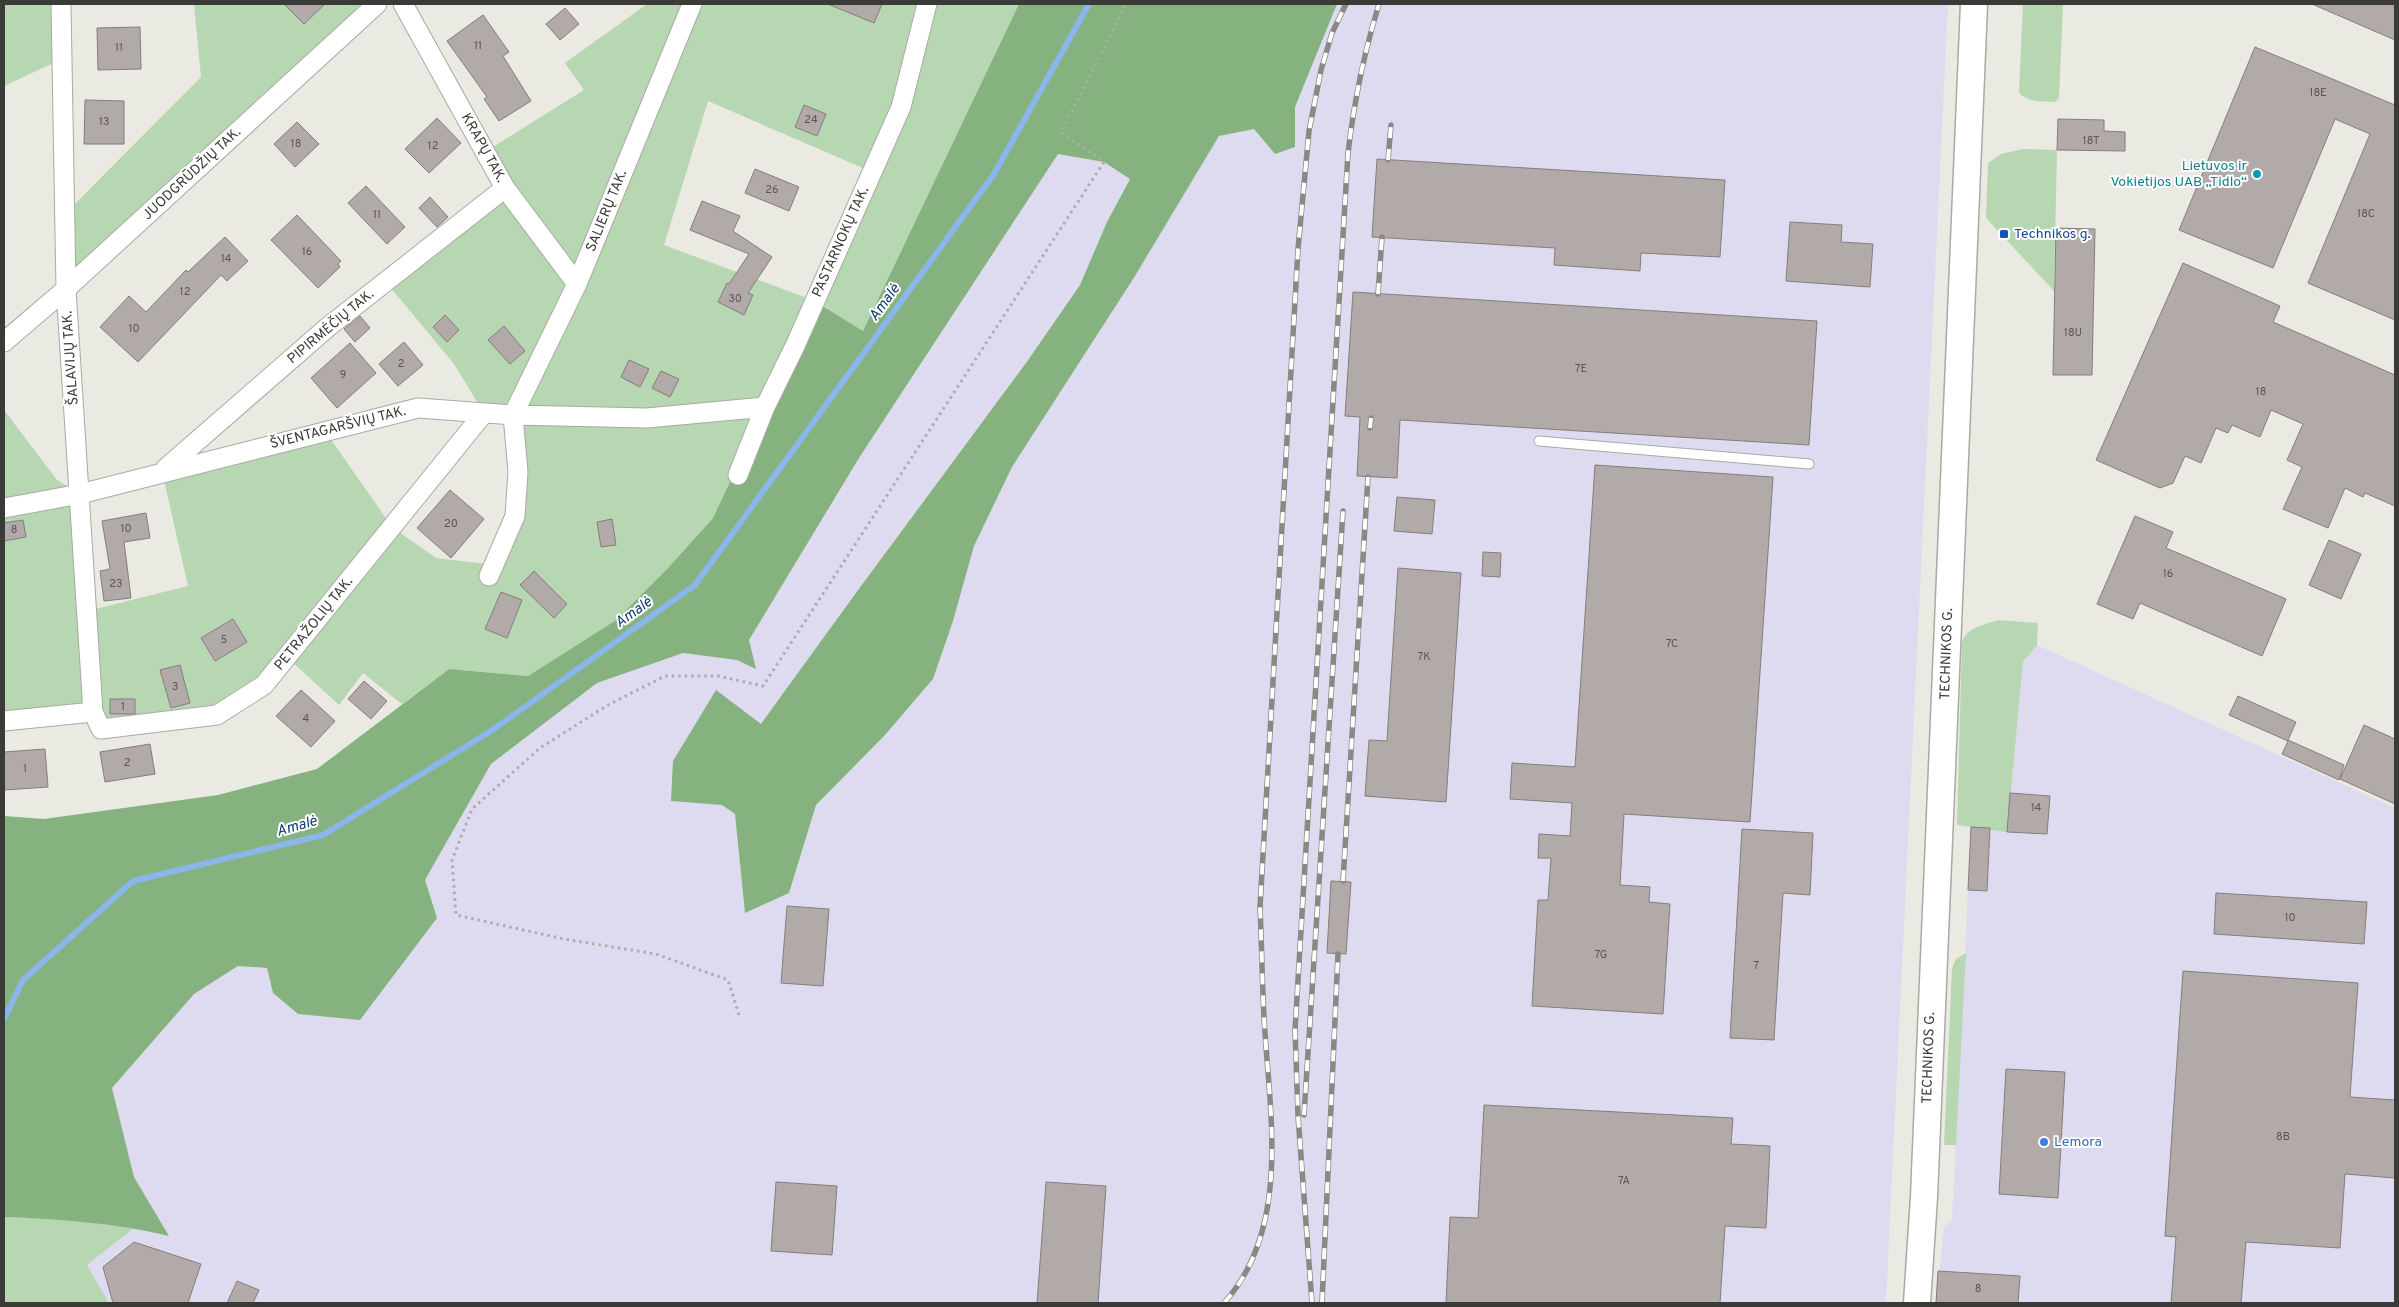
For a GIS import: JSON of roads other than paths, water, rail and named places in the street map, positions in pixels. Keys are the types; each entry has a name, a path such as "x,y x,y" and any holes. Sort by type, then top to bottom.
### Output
{"street":[{"name":"ŠALAVIJŲ TAK.","path":"61,4 66,289 93,712"},
{"name":"JUODGRŪDŽIŲ TAK.","path":"4,342 66,289 378,4"},
{"name":"KRAPŲ TAK.","path":"404,4 505,188 577,284"},
{"name":"SALIERŲ TAK.","path":"513,416 577,284 692,4"},
{"name":"PASTARNOKŲ TAK.","path":"738,475 765,407 795,346 900,107 927,4"},
{"name":"TECHNIKOS G.","path":"1917,1303 1924,1197 1974,4"},
{"name":"PIPIRMĖČIŲ TAK.","path":"162,472 328,327 505,188"},
{"name":"ŠVENTAGARŠVIŲ TAK.","path":"4,508 80,494 418,408 513,416 646,418 765,407"},
{"name":"PETRAŽOLIŲ TAK.","path":"93,712 101,729 217,715 264,686 484,413"},
{"path":"489,576 515,516 518,472 513,416"},
{"path":"4,721 93,712"}],"lane":[{"path":"1539,441 1809,464"}],"waterway":[{"name":"Amalė","path":"4,1019 23,980 133,881 323,835 491,731 695,585 994,174 1089,4"}],"railway":[{"path":"1224,1303 1245,1274 1259,1243 1267,1209 1271,1174 1272,1138 1264,1017 1260,907 1298,249 1309,131 1321,70 1332,33 1346,4"},
{"path":"1312,1303 1298,1116 1295,1030 1348,153 1360,78 1379,4"},
{"path":"1388,160 1391,125"},
{"path":"1378,294 1382,237"},
{"path":"1370,428 1371,418"},
{"path":"1343,881 1368,477"},
{"path":"1304,1115 1343,511"},
{"path":"1322,1303 1338,954"}],"place":[{"name":"Lietuvos ir Vokietijos UAB „Tidlo“","path":"2257,174"},
{"name":"Technikos g.","path":"2004,234"},
{"name":"Lemora","path":"2044,1142"}]}
